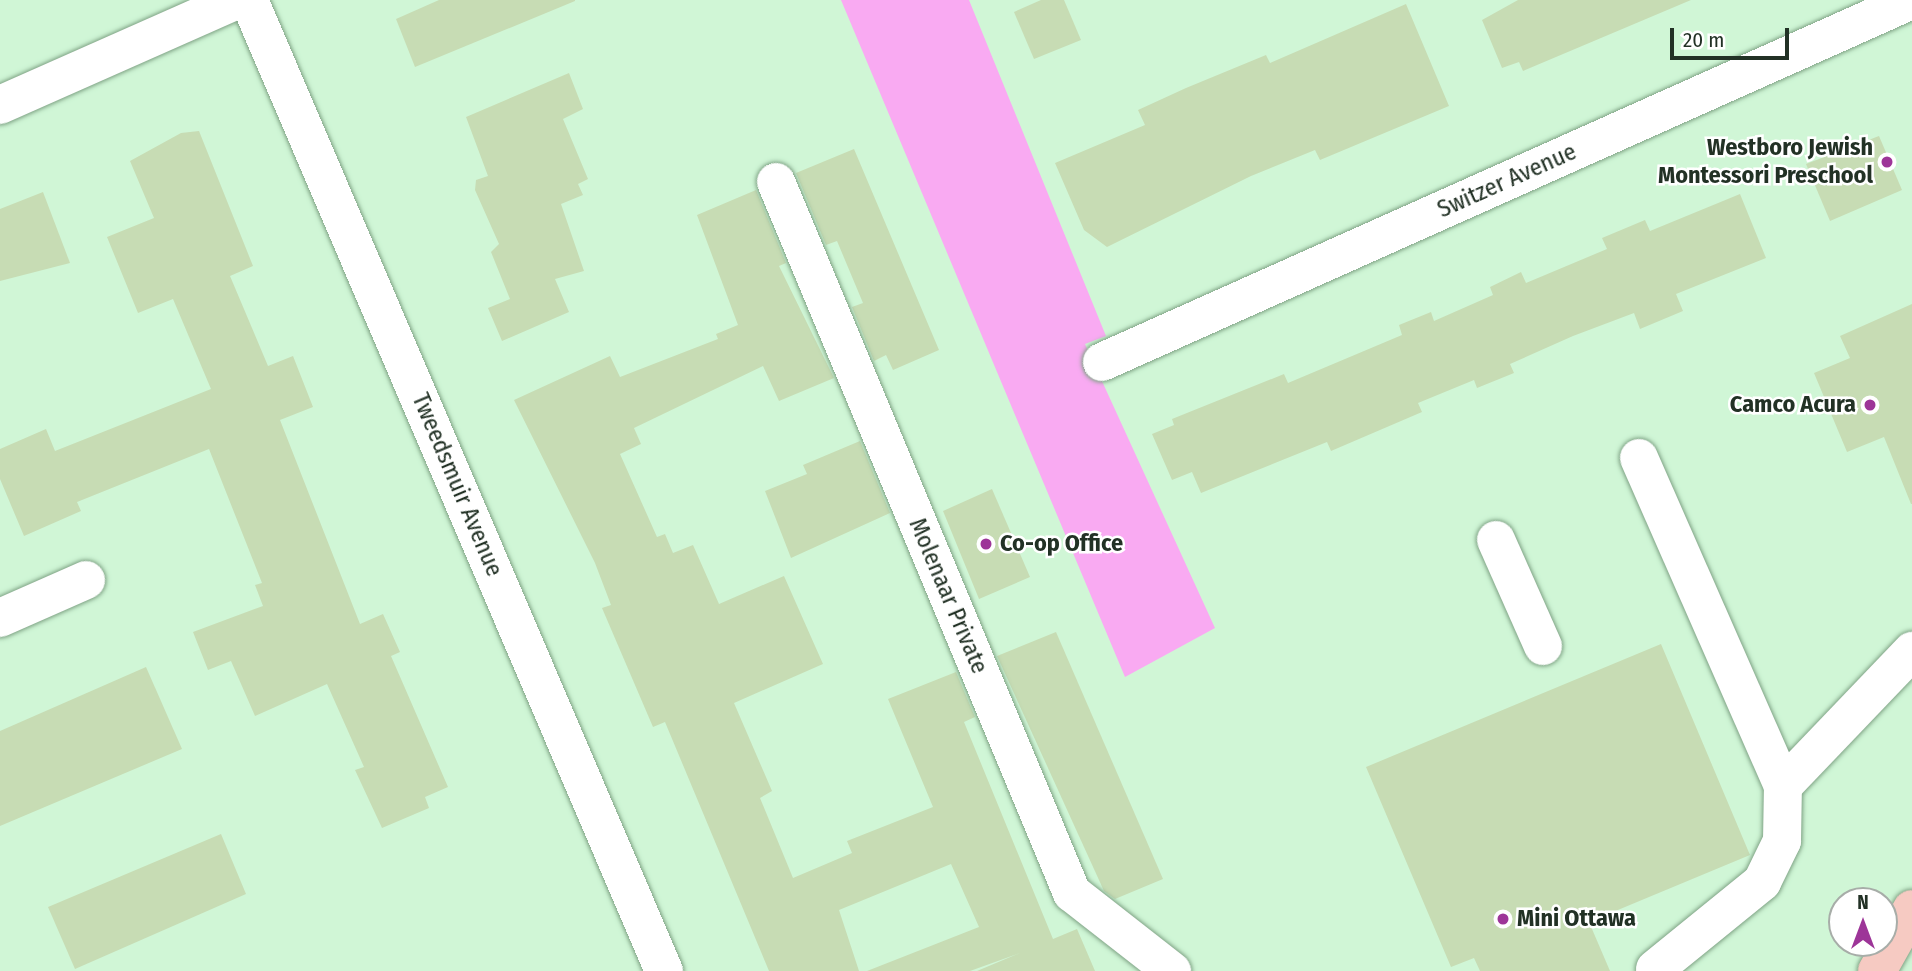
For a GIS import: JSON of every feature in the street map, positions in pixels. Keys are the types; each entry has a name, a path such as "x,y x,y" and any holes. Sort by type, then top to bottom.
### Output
{"main road":[{"path":"1877,971 1912,909"}],"street":[{"path":"0,105 237,0"},
{"name":"Tweedsmuir Avenue","path":"249,0 664,971"},
{"name":"Switzer Avenue","path":"1102,362 1912,0"},
{"name":"Molenaar Private","path":"776,182 1072,893 1172,971"},
{"path":"1639,458 1783,786 1782,841 1762,883 1655,969"},
{"path":"1496,540 1543,646"},
{"path":"0,618 86,580"},
{"path":"1783,786 1912,651"}],"shaded area":[{"path":"841,0 969,0 1106,336 1085,344 1215,628 1125,677"}],"building":[{"path":"439,0 575,1 415,67 396,19"},
{"path":"1041,0 1064,0 1081,40 1034,59 1014,12"},
{"path":"1518,0 1691,0 1523,71 1519,62 1502,68 1482,20"},
{"path":"1406,4 1449,106 1320,160 1315,150 1251,176 1107,247 1084,230 1055,163 1145,125 1138,110 1186,88 1266,55 1270,63"},
{"path":"569,73 583,109 563,119 588,179 578,184 583,195 561,204 584,271 555,279 569,312 502,341 488,308 510,299 491,252 499,244 475,190 476,180 488,176 466,117"},
{"path":"199,131 253,266 230,276 268,366 293,356 313,407 280,420 360,624 383,614 400,652 391,656 448,787 425,797 429,808 382,828 355,770 364,767 327,684 255,716 231,661 208,670 193,632 263,606 255,585 262,583 209,449 77,502 81,511 24,536 0,479 0,449 46,429 55,451 211,389 173,299 138,313 107,237 154,218 130,161 181,133"},
{"path":"1879,136 1902,190 1830,221 1806,164"},
{"path":"854,149 939,350 893,370 886,355 874,361 852,307 863,303 837,241 826,245 796,173"},
{"path":"756,190 786,263 779,266 834,378 779,401 763,366 634,428 641,444 620,454 657,537 665,534 673,553 693,545 719,604 784,576 823,664 734,703 772,791 760,798 793,878 852,853 847,841 933,807 888,699 956,672 975,717 964,722 1053,939 1077,929 1095,971 977,971 1020,953 970,971 867,971 979,927 951,864 839,910 859,971 769,971 665,722 653,727 602,608 611,605 595,563 514,400 610,356 620,377 718,339 716,334 738,325 697,215"},
{"path":"43,192 70,263 0,281 0,209"},
{"path":"1740,194 1766,258 1676,294 1683,311 1640,329 1634,313 1573,336 1510,364 1514,373 1477,388 1474,380 1418,403 1422,412 1331,451 1327,442 1201,493 1192,472 1172,480 1152,434 1174,425 1172,419 1284,374 1288,383 1402,335 1399,325 1431,312 1434,321 1493,295 1490,287 1521,272 1526,283 1607,249 1602,238 1645,220 1650,231"},
{"name":"Camco Acura","path":"1912,304 1911,504 1884,437 1847,452 1814,373 1850,358 1840,336"},
{"path":"860,441 890,513 791,558 765,491 807,474 803,465"},
{"name":"Co-op Office","path":"992,489 1030,577 979,599 943,511"},
{"path":"1056,632 1163,879 1115,899 1104,891 997,656"},
{"path":"1661,644 1750,855 1589,922 1610,971 1480,971 1474,958 1451,967 1366,767"},
{"path":"146,667 182,749 0,826 0,731"},
{"path":"221,834 246,894 75,969 48,907"}],"place":[{"name":"Westboro Jewish Montessori Preschool","path":"1887,162"},
{"name":"Camco Acura","path":"1870,405"},
{"name":"Co-op Office","path":"986,544"},
{"name":"Mini Ottawa","path":"1503,919"}]}
